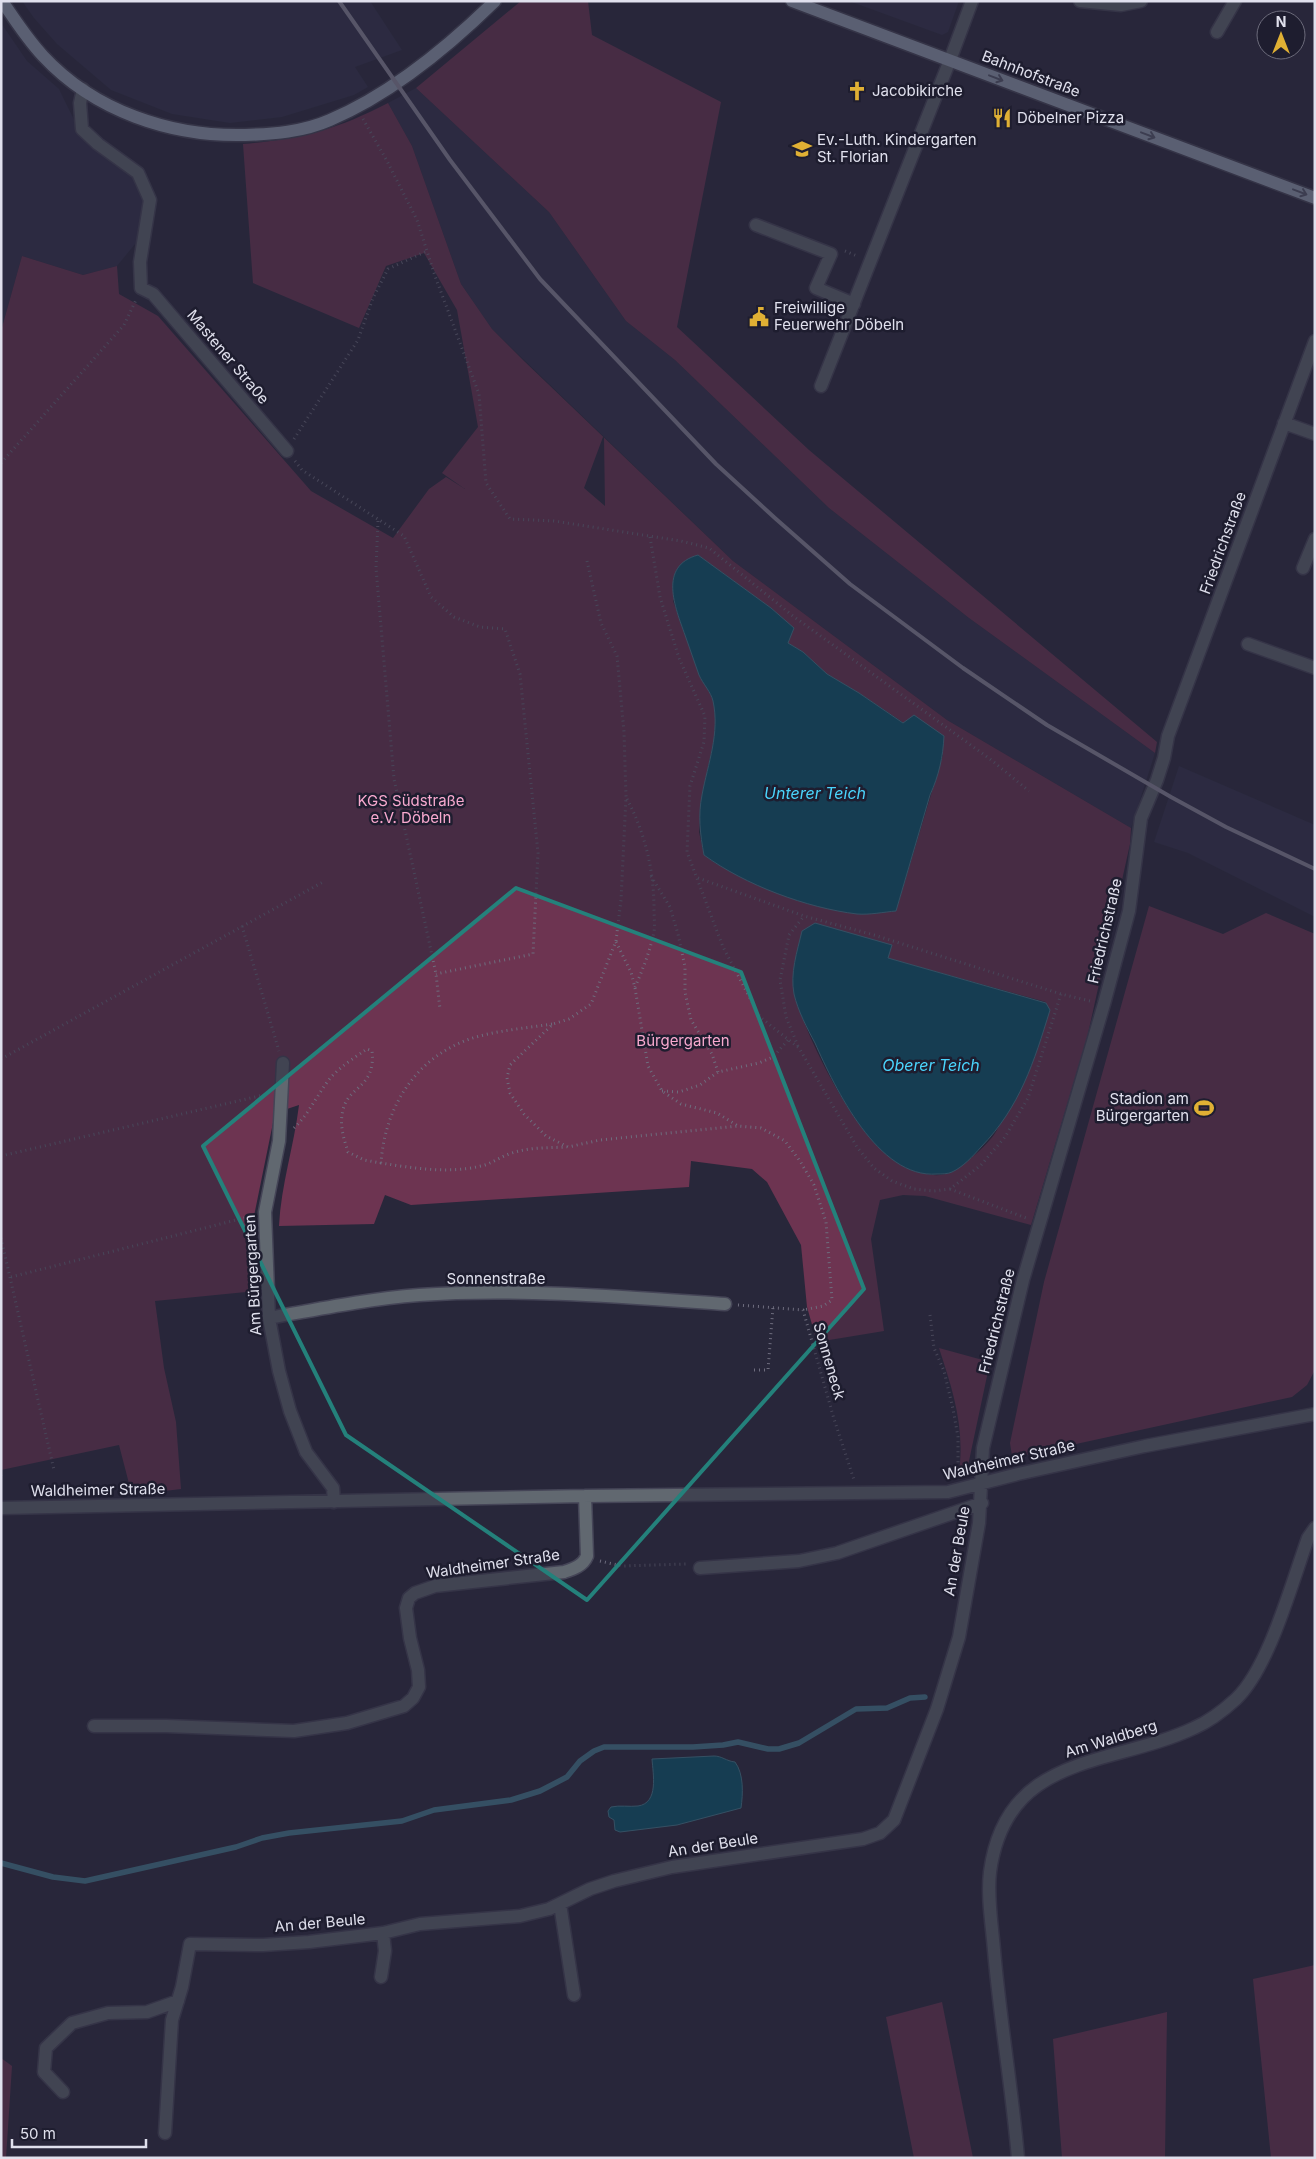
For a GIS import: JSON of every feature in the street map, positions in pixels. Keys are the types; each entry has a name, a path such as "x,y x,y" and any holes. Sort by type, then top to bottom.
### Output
{"main road":[{"path":"2,1 44,57 84,89 112,106 138,118 169,128 201,133 239,135 289,131 316,125 357,108 410,72 495,1"},
{"name":"Bahnhofstraße","path":"792,1 1315,198"}],"street":[{"path":"821,386 972,1"},
{"path":"1080,1 1121,5 1141,1"},
{"path":"1217,32 1235,1"},
{"path":"84,89 80,103 82,129 98,144 138,172 150,200 140,262 141,288"},
{"path":"756,225 831,254 816,288 854,304"},
{"name":"Mastener Stra0e","path":"141,288 153,294 287,451"},
{"name":"Friedrichstraße","path":"982,1482 983,1448 1024,1280 1129,911 1141,818 1157,780 1168,736 1315,341"},
{"path":"1284,423 1315,434"},
{"path":"1303,568 1315,539"},
{"path":"1248,644 1315,668"},
{"name":"Am Bürgergarten","path":"282,1064 278,1142 265,1212 269,1318 279,1371 290,1411 306,1452 333,1488 334,1502"},
{"name":"Sonnenstraße","path":"269,1318 348,1304 419,1295 561,1295 725,1304"},
{"name":"Waldheimer Straße","path":"1,1508 585,1496 940,1492 1194,1436 1315,1414"},
{"name":"An der Beule","path":"178,2001 190,1944 263,1945 310,1942 383,1933 420,1924 520,1916 537,1913 590,1889 614,1881 672,1867 863,1839 873,1836 887,1827 894,1820 899,1809 948,1676 960,1628 982,1503 982,1482"},
{"path":"585,1496 587,1556"},
{"path":"700,1568 798,1561 838,1553 982,1503"},
{"name":"Am Waldberg","path":"1018,2158 997,1979 989,1891 992,1864 1002,1829 1024,1797 1061,1771 1088,1761 1167,1739 1195,1728 1237,1698 1262,1660 1275,1630 1308,1538 1315,1528"},
{"name":"Waldheimer Straße","path":"94,1726 166,1726 294,1732 347,1723 404,1706 413,1698 419,1687 418,1670 406,1615 409,1598 415,1593 435,1586 564,1572 581,1565 587,1556"},
{"path":"560,1904 574,1994"},
{"path":"381,1977 385,1951 383,1933"},
{"path":"63,2092 44,2072 46,2048 72,2023 108,2013 147,2012 178,2001"},
{"path":"165,2133 172,2020 178,2001"}],"path":[{"path":"357,108 407,199 427,251 479,394 486,483 510,518 554,521 681,541 709,548 793,616 990,759 1029,791"},
{"path":"831,254 839,249 871,260"},
{"path":"427,251 388,269 373,298 358,340 287,451 302,470 378,521 404,536 432,597 454,617 480,627 505,629 520,674 538,853 533,954 436,974"},
{"path":"1,463 124,325 141,288"},
{"path":"378,521 376,568 394,779 436,974 440,1009"},
{"path":"650,537 660,597 679,658 705,716 704,742 690,786 687,852 723,947 760,1017 799,1048"},
{"path":"381,1163 385,1131 395,1106 408,1083 426,1064 442,1051 475,1037 553,1024 569,1019 591,1004 616,941 621,900 626,796 624,732 618,656 601,623 587,561"},
{"path":"626,796 639,822 652,876 654,930 646,962 635,988"},
{"path":"652,876 670,907 678,934 685,967 685,992 691,1020 712,1054 718,1072"},
{"path":"697,878 804,916 874,935 1061,994 1104,1004"},
{"path":"1,1059 323,882"},
{"path":"804,916 789,935 780,980 786,1017 799,1048 857,1147 874,1168 892,1181 914,1189 934,1191 950,1189 1040,1223"},
{"path":"242,926 282,1064"},
{"path":"616,941 635,988 648,1066 662,1090 681,1104 717,1113 738,1126"},
{"path":"950,1189 981,1165 1005,1137 1028,1098 1061,994"},
{"path":"553,1024 510,1065 507,1078 510,1094 524,1114 546,1136 568,1147"},
{"path":"662,1090 679,1092 700,1086 718,1072 766,1060 773,1057 788,1039"},
{"path":"278,1142 302,1120 329,1080 346,1064 367,1049 372,1051 374,1062 366,1081 348,1099 343,1110 342,1132 348,1152 364,1160 441,1169 462,1168 481,1166 509,1154 529,1149 568,1147 625,1137 738,1126 761,1128 785,1141 800,1161 814,1185 826,1222 832,1300 823,1306 803,1310"},
{"path":"1,1156 281,1091"},
{"path":"11,1277 265,1212"},
{"path":"1,1238 54,1470"},
{"name":"Sonneneck","path":"725,1304 803,1310 834,1419 858,1492"},
{"path":"754,1370 768,1370 772,1307"},
{"path":"930,1315 934,1348 944,1372 954,1409 958,1437 957,1473 960,1489"},
{"path":"587,1556 608,1564 622,1566 693,1564 700,1568"}],"highlighted area":[{"path":"516,888 741,972 864,1289 587,1600 346,1435 203,1146"}],"shaded area":[{"path":"22,1 370,1 402,50 355,67 368,87 354,95 282,117 230,123 172,114 111,90 57,44"},
{"path":"849,1 959,1 948,32 942,35"},
{"path":"1,23 27,61 59,89 78,128 133,176 145,201 140,238 117,266 83,275 22,256 1,331"},
{"path":"416,88 549,212 626,321 675,360 829,508 969,618 1155,753 1131,828 947,720 733,561 492,329 461,284 412,146 388,103"},
{"path":"1179,766 1315,825 1315,917 1188,853 1154,842"}],"green space":[{"path":"521,1 588,1 592,35 721,102 677,327 809,450 1157,742 1155,753 969,618 829,508 675,360 626,321 549,212 416,88"},
{"path":"388,103 412,146 461,284 492,329 603,437 584,488 605,506 604,438 733,561 947,720 1131,828 1130,844 1087,1038 1031,1225 925,1196 903,1195 880,1200 871,1239 884,1331 817,1342 807,1307 801,1245 767,1182 752,1169 691,1161 689,1187 411,1205 385,1195 374,1224 279,1226 282,1196 299,1105 275,1113 254,1216 256,1291 155,1301 164,1368 176,1422 181,1489 132,1495 119,1445 1,1470 1,331 22,256 83,275 117,266 119,294 158,316 311,491 393,538 429,489 446,477 465,489 442,473 478,427 457,310 424,253 386,266 359,328 253,283 243,144 318,132 335,127","holes":["698,555 771,608 793,628 788,643 803,652 827,674 904,723 943,755 896,911 860,914 750,880 715,863 704,855 699,832 702,796 717,725 713,699 700,676 673,601","892,945 887,958 1046,1002 1002,1121 994,1135 978,1152 953,1171 941,1175 928,1174 914,1170 888,1154 867,1134 849,1110 809,1035 796,997 793,981"]},
{"name":"Stadion am Bürgergarten","path":"1149,906 1223,934 1266,913 1315,934 1315,1370 1307,1385 1292,1397 1021,1456 1012,1456 1010,1443 1044,1282"},
{"path":"939,1348 990,1362 966,1475 959,1473 959,1425 953,1394"},
{"path":"1315,1965 1315,2158 1271,2158 1253,1979"},
{"path":"942,2002 973,2158 914,2158 886,2017"},
{"path":"1167,2012 1165,2158 1062,2158 1053,2039"},
{"path":"1,2058 12,2066 6,2158 1,2158"}],"water":[{"name":"Unterer Teich","path":"698,555 771,608 794,628 788,643 803,652 827,674 903,723 914,715 944,736 942,759 896,911 857,914 797,901 738,876 704,855 700,810 714,736 715,713 712,698 699,675 681,624 673,589 674,578 678,568 686,560"},
{"name":"Oberer Teich","path":"815,923 892,945 888,958 1046,1003 1050,1010 1031,1066 1016,1100 995,1132 971,1158 956,1170 943,1174 916,1172 896,1162 878,1147 847,1106 806,1025 794,994 793,970 802,931"},
{"path":"714,1756 735,1762 738,1767 742,1784 741,1808 677,1825 620,1832 615,1830 614,1820 609,1817 608,1811 611,1807 638,1806 645,1804 649,1800 654,1780 652,1759"}],"waterway":[{"path":"1,1863 53,1877 85,1881 236,1847 262,1838 289,1833 402,1821 434,1810 511,1800 540,1791 567,1777 580,1761 594,1751 604,1747 693,1747 738,1742 768,1749 779,1749 799,1743 856,1709 887,1708 910,1698 925,1697"}],"railway":[{"path":"339,1 450,160 540,279 716,464 776,519 850,584 963,668 1047,725 1226,827 1315,869"}],"place":[{"name":"Jacobikirche","path":"857,91"},
{"name":"Döbelner Pizza","path":"1002,118"},
{"name":"Ev.-Luth. Kindergarten St. Florian","path":"802,149"},
{"name":"Freiwillige Feuerwehr Döbeln","path":"759,317"},
{"name":"Stadion am Bürgergarten","path":"1204,1108"}],"park label":[{"name":"KGS Südstraße e.V. Döbeln","path":"411,810"},
{"name":"Bürgergarten","path":"683,1041"}]}
